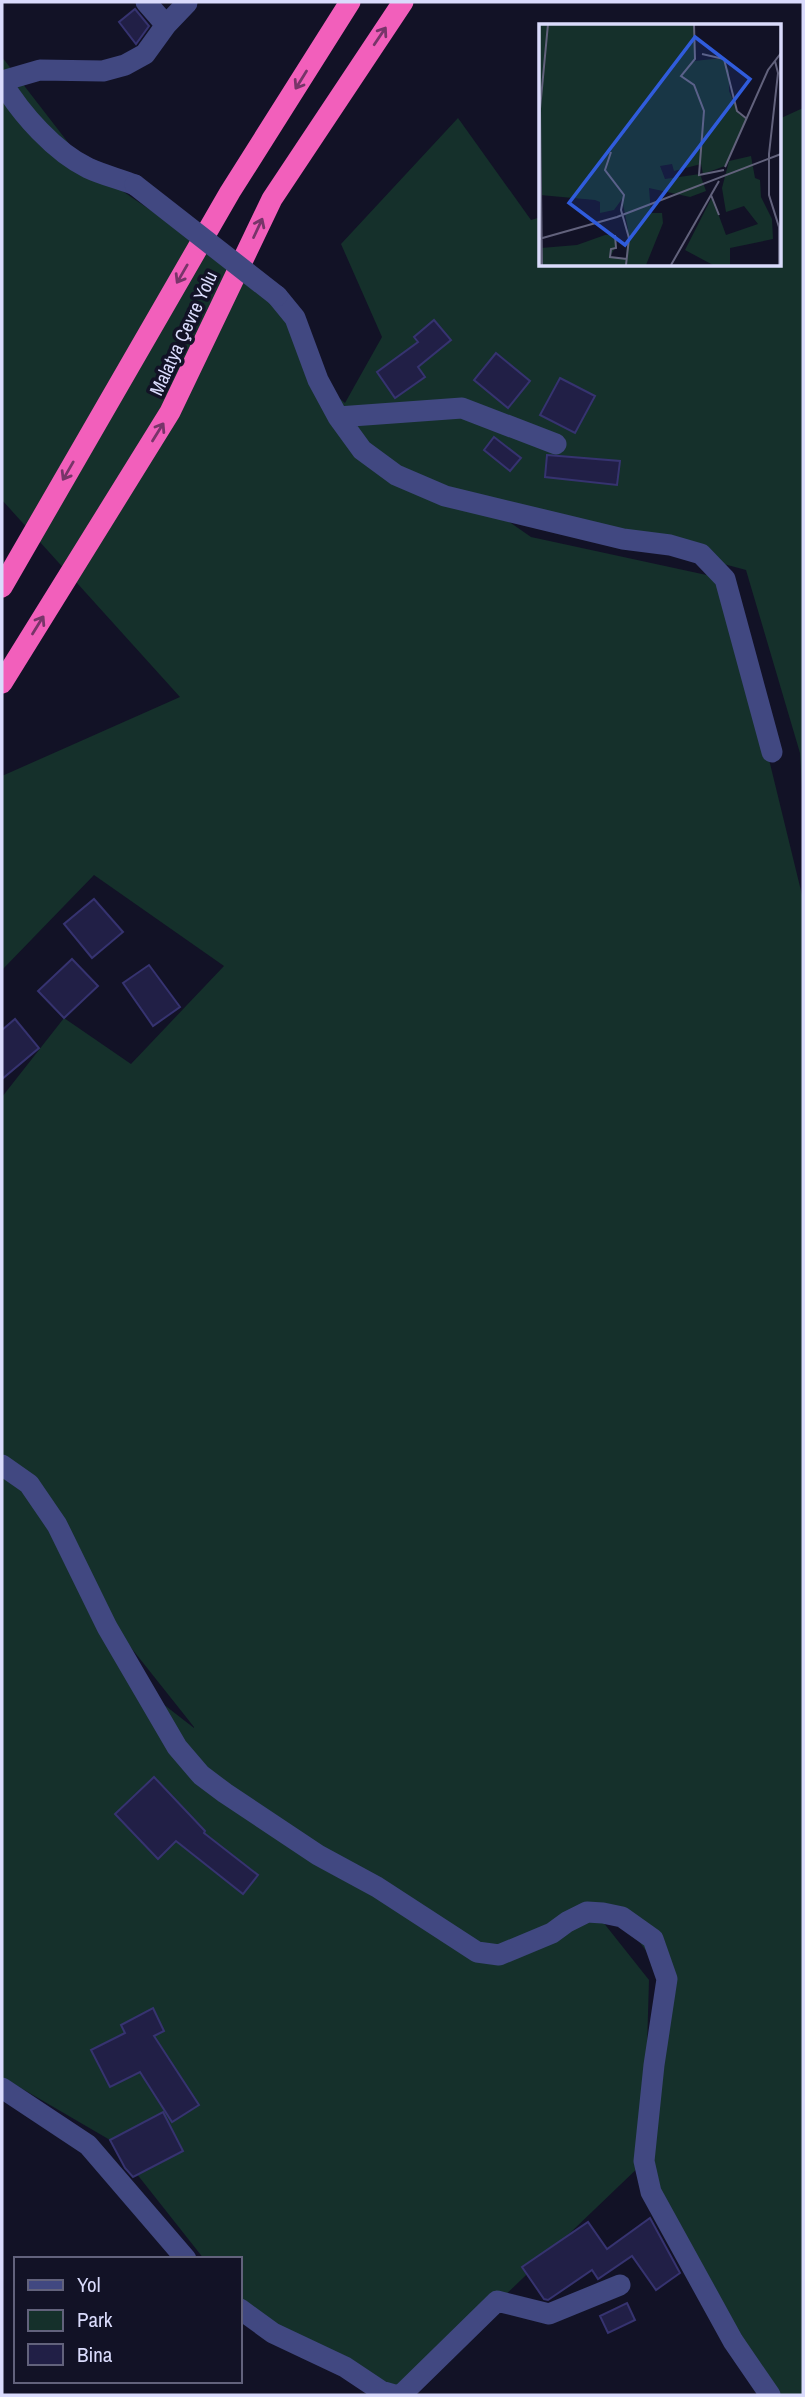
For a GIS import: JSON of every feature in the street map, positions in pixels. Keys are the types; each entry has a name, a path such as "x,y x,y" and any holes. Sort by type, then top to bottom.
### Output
{"highway":[{"name":"Malatya Çevre Yolu","path":"2,587 230,192 350,2"},
{"name":"Malatya Çevre Yolu","path":"2,683 170,412 272,199 403,2"}],"street":[{"path":"146,2 166,25"},
{"path":"187,3 166,25 145,54 125,65 103,71 40,70 2,82 9,95 42,135 87,167 135,185 276,296 295,318 318,380 338,418 362,450 396,475 445,496 623,539 670,545 701,554 726,579 772,752"},
{"path":"338,418 462,408 556,444"},
{"path":"2,1465 29,1484 57,1525 107,1627 177,1747 201,1775 225,1793 477,1952 499,1955 552,1933 587,1912 622,1917 653,1939 667,1979 654,2065 644,2161 651,2192 733,2341 770,2395"},
{"path":"2,2088 88,2145 184,2257"},
{"path":"401,2395 497,2301 549,2314 620,2285"},
{"path":"242,2310 273,2333 345,2367 382,2391 395,2395"}],"green space":[{"path":"2,57 87,167 277,296 318,380 345,403 382,337 341,244 458,118 531,220 539,218 539,266 780,266 780,119 803,108 803,805 800,753 746,570 472,496 531,537 725,579 803,899 803,2395 773,2395 644,2162 401,2395 242,2306 242,2257 202,2257 110,2140 2,2077 2,1097 64,1018 131,1064 224,966 94,875 2,970 2,776 180,697 2,500","holes":["86,1591 194,1727 131,1679","621,1917 667,1979 644,2150 649,1980 603,1922"]}],"building":[{"path":"135,9 149,26 136,44 119,22"},
{"path":"434,320 451,340 418,367 425,377 395,398 377,372 418,342 414,337"},
{"path":"496,353 530,381 508,408 474,380"},
{"path":"560,378 595,396 575,433 540,415"},
{"path":"494,437 521,458 510,471 484,450"},
{"path":"547,455 620,461 617,485 545,477"},
{"path":"94,899 123,932 92,958 64,924"},
{"path":"72,959 98,986 64,1018 38,991"},
{"path":"149,965 180,1007 153,1026 123,983"},
{"path":"15,1019 39,1048 2,1079 2,1030"},
{"path":"154,1777 204,1833 258,1875 243,1894 176,1841 158,1859 115,1814"},
{"path":"153,2008 164,2031 154,2036 199,2105 172,2122 140,2072 110,2087 91,2050 125,2033 121,2025"},
{"path":"163,2112 183,2151 133,2177 110,2140"},
{"path":"650,2218 680,2273 656,2290 632,2256 598,2279 592,2270 548,2300 544,2299 522,2267 588,2222 607,2249"},
{"path":"627,2303 635,2320 608,2333 600,2316"}]}
